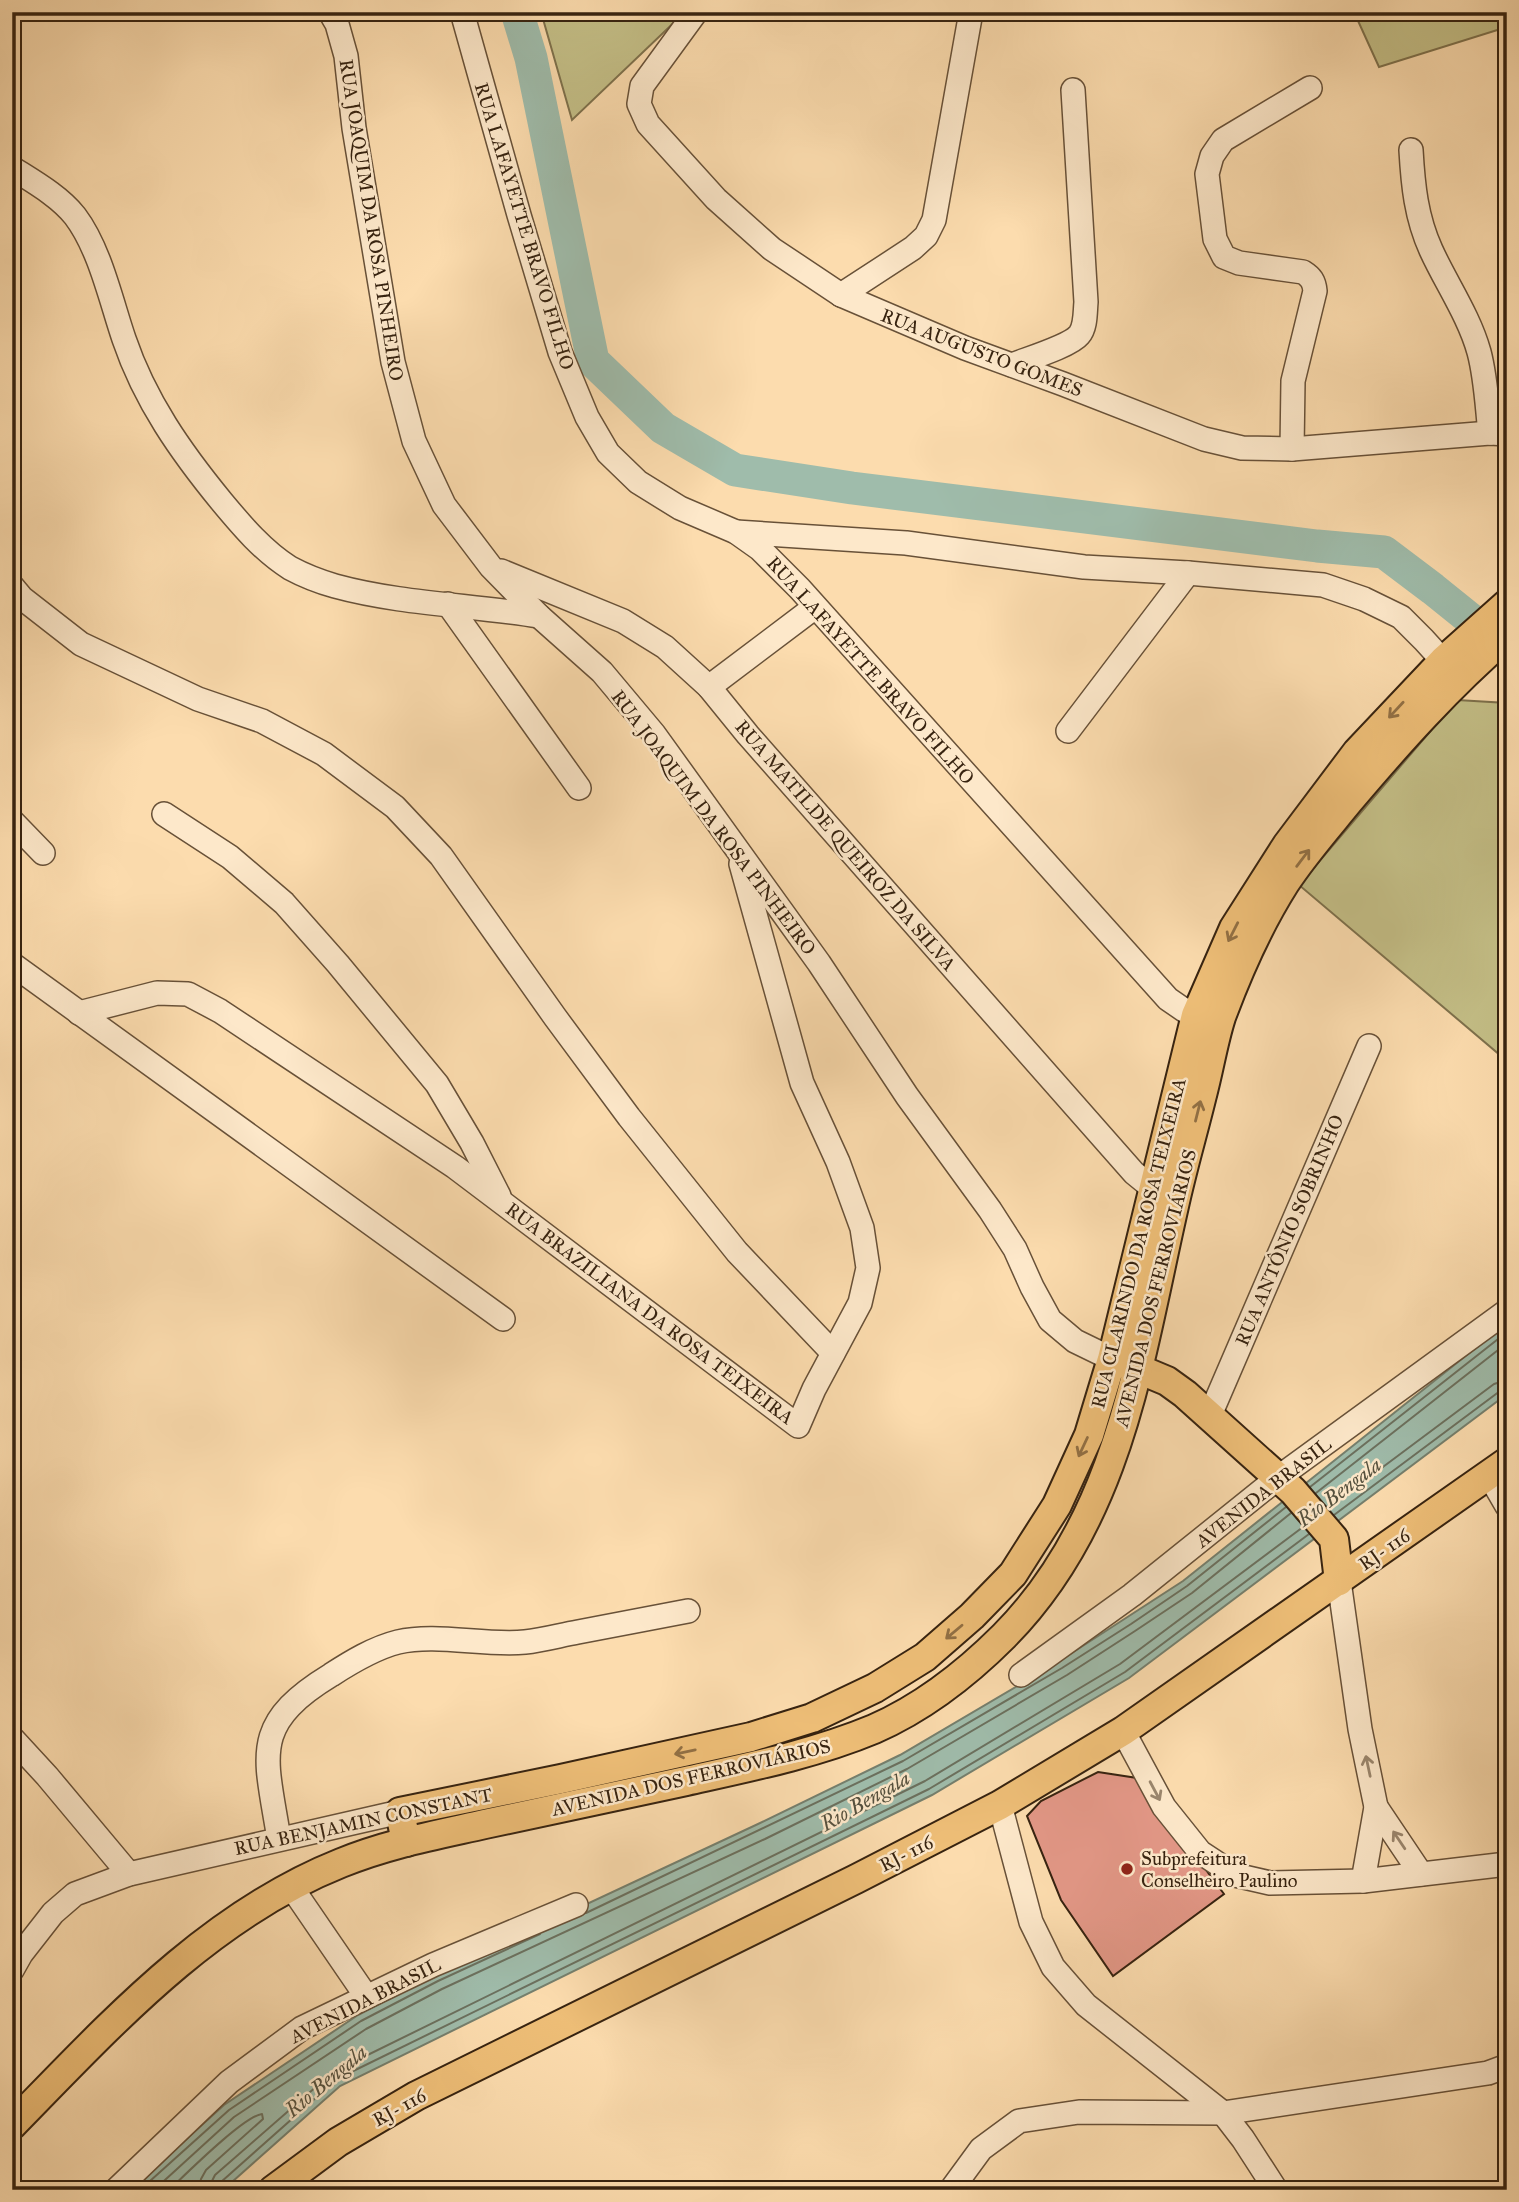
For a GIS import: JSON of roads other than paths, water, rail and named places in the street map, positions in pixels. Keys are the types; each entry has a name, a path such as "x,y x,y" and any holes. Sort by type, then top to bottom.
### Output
{"main road":[{"name":"RUA CLARINDO DA ROSA TEIXEIRA","path":"751,1737 812,1718 875,1688 925,1657 972,1616 1013,1574 1057,1505 1088,1435 1163,1197 1207,1019 1234,928 1287,845 1357,752 1460,662 1503,618"},
{"name":"AVENIDA DOS FERROVIÁRIOS","path":"12,2125 151,1986 223,1927 290,1885 344,1861 406,1842 744,1768 829,1745 878,1727 931,1697 974,1663 1007,1633 1068,1555 1108,1466 1125,1422 1139,1369 1163,1197"},
{"path":"1112,1359 1167,1381 1210,1415 1286,1484 1334,1539 1339,1581"},
{"name":"RJ- 116","path":"273,2190 338,2142 415,2096 844,1885 1000,1805 1123,1731 1498,1468"},
{"name":"RUA BENJAMIN CONSTANT","path":"400,1812 751,1737"},
{"path":"400,1812 406,1842"}],"street":[{"name":"RUA JOAQUIM DA ROSA PINHEIRO","path":"330,12 337,24 346,56 354,128 393,362 414,441 444,505 491,568 539,616 602,672 654,734 819,963 907,1096 990,1210 1015,1249 1050,1320 1075,1341 1112,1359"},
{"name":"RUA LAFAYETTE BRAVO FILHO","path":"462,12 556,339 587,417 608,453 638,482 680,508 736,532 760,549 1168,999 1184,1010 1207,1019"},
{"name":"RUA AUGUSTO GOMES","path":"696,12 642,86 639,104 648,124 716,199 772,249 841,295 965,348 1203,439 1242,448 1292,449 1498,433"},
{"path":"841,295 913,248 926,236 934,220 971,12"},
{"path":"1292,449 1293,381 1315,291 1314,284 1310,276 1303,272 1239,263 1224,257 1215,239 1207,174 1212,156 1223,140 1310,88"},
{"path":"1012,365 1070,342 1080,334 1084,322 1086,302 1073,90"},
{"path":"1411,150 1418,213 1430,247 1479,352 1498,433"},
{"path":"12,168 46,189 75,216 97,255 125,343 151,404 190,463 248,533 291,568 333,585 383,596 539,616"},
{"path":"736,532 906,543 1084,567 1323,585 1364,599 1401,617 1460,662"},
{"name":"RUA MATILDE QUEIROZ DA SILVA","path":"491,568 623,621 665,647 709,687 748,735 1134,1173 1163,1197"},
{"path":"1068,731 1188,573"},
{"path":"12,586 22,598 80,644 198,699 262,721 324,754 395,807 441,856 571,1039 712,1221 737,1252 832,1353"},
{"path":"448,604 579,788"},
{"path":"709,687 815,607"},
{"path":"164,814 230,857 284,903 338,964 437,1084 472,1143 501,1202"},
{"path":"12,821 43,853"},
{"name":"RUA BRAZILIANA DA ROSA TEIXEIRA","path":"79,1013 157,993 188,994 220,1011 455,1167 798,1426 832,1353 860,1303 868,1268 862,1228 838,1162 802,1083 737,848"},
{"path":"12,964 502,1319"},
{"name":"RUA ANTÔNIO SOBRINHO","path":"1210,1415 1369,1046"},
{"name":"AVENIDA BRASIL","path":"1021,1675 1286,1484 1507,1311"},
{"path":"1498,1468 1507,1506"},
{"path":"1339,1581 1360,1729 1377,1807 1422,1874"},
{"path":"279,1839 267,1759 271,1733 285,1710 302,1695 357,1659 398,1642 439,1639 492,1644 527,1642 688,1611"},
{"path":"1123,1731 1164,1807 1200,1852 1235,1875 1270,1883 1363,1881 1507,1864"},
{"path":"12,1738 129,1874"},
{"path":"1000,1805 1031,1922 1053,1967 1086,2006 1223,2113 1276,2190"},
{"path":"1363,1881 1377,1807"},
{"name":"RUA BENJAMIN CONSTANT","path":"12,1970 53,1913 75,1894 129,1874 400,1812"},
{"path":"290,1885 366,1996"},
{"name":"AVENIDA BRASIL","path":"116,2190 229,2082 302,2028 433,1965 576,1905"},
{"path":"951,2190 981,2149 1018,2121 1079,2112 1223,2113 1474,2075 1507,2066"}],"water":[{"name":"Rio Bengala","path":"1507,1323 1507,1394 1129,1678 932,1795 340,2086 223,2190 130,2190 224,2105 358,2015 435,1975 900,1755 1058,1662 1183,1581"}],"waterway":[{"path":"517,12 531,58 593,361 663,428 735,470 852,488 1384,552 1505,647"}],"place":[{"name":"Subprefeitura Conselheiro Paulino","path":"1127,1869"}]}
